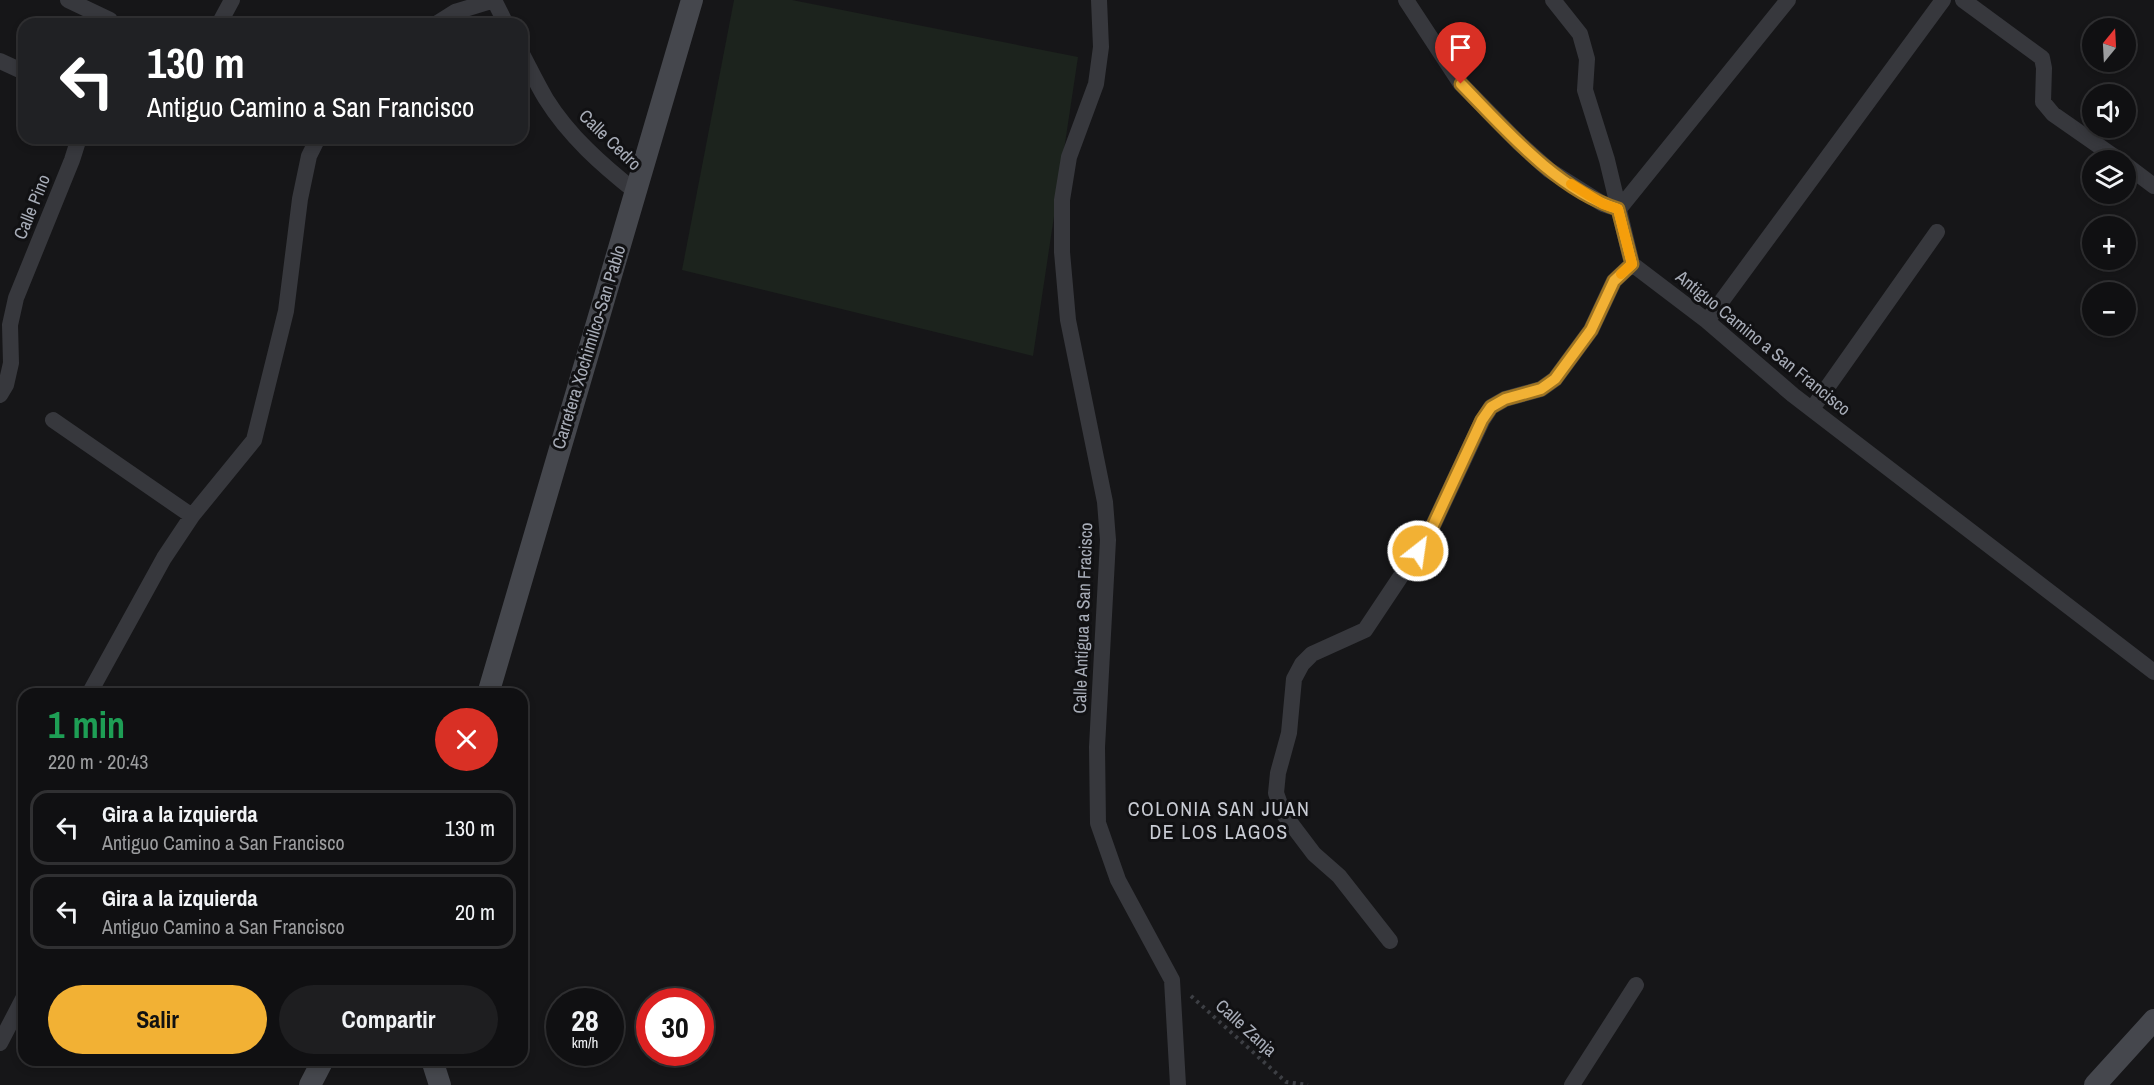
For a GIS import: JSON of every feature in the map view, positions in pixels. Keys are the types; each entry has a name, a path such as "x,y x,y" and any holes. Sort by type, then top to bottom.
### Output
{"street":[{"path":"69,0 106,18"},
{"path":"222,18 232,0"},
{"path":"446,18 455,12 494,0 503,18"},
{"name":"Carretera Xochimilco-San Pablo","path":"490,688 692,0"},
{"name":"Calle Antigua a San Fracisco","path":"1099,0 1101,46 1096,84 1069,157 1062,200 1062,252 1068,320 1106,502 1108,540 1097,747 1098,823 1118,880 1172,980 1178,1085"},
{"path":"1406,0 1461,84 1518,142 1549,170 1603,204 1618,209"},
{"path":"1390,941 1339,876 1314,854 1283,813 1276,793 1289,733 1294,679 1302,664 1312,654 1365,630 1429,534 1482,420 1491,407 1505,399 1541,389 1555,379 1591,330 1614,281 1632,264 1607,160 1585,90 1587,59 1580,34 1553,0"},
{"path":"1618,209 1788,0"},
{"path":"1707,321 1943,0"},
{"path":"1964,0 2042,58 2043,102 2053,114 2105,150"},
{"path":"0,61 18,69"},
{"name":"Calle Cedro","path":"528,66 546,100 576,139 606,169 636,192"},
{"name":"Calle Pino","path":"0,395 6,385 11,363 10,326 16,298 77,144"},
{"path":"92,688 164,558 192,516 254,440 286,311 300,199 309,156 315,144"},
{"path":"2136,172 2154,186"},
{"path":"1812,409 1937,232"},
{"name":"Antiguo Camino a San Francisco","path":"1632,264 1707,321 1812,409 2154,672"},
{"path":"53,420 192,516"},
{"path":"1572,1085 1636,985"},
{"path":"0,1043 18,1008"},
{"path":"2095,1085 2154,1020"},
{"path":"310,1085 320,1066"},
{"path":"434,1066 440,1085"}],"path":[{"name":"Calle Zanja","path":"1172,980 1286,1082 1308,1085"}],"shaded area":[{"path":"734,0 792,0 1078,57 1033,356 682,270"}],"slow traffic":[{"path":"1571,184 1603,204 1618,209 1632,264 1621,274"}],"district":[{"name":"COLONIA SAN JUAN DE LOS LAGOS","path":"1219,820"}],"route":[{"path":"1418,551 1429,534 1482,420 1491,407 1505,399 1541,389 1555,379 1591,330 1614,281 1632,264 1618,209 1603,204 1549,170 1461,84"}]}
